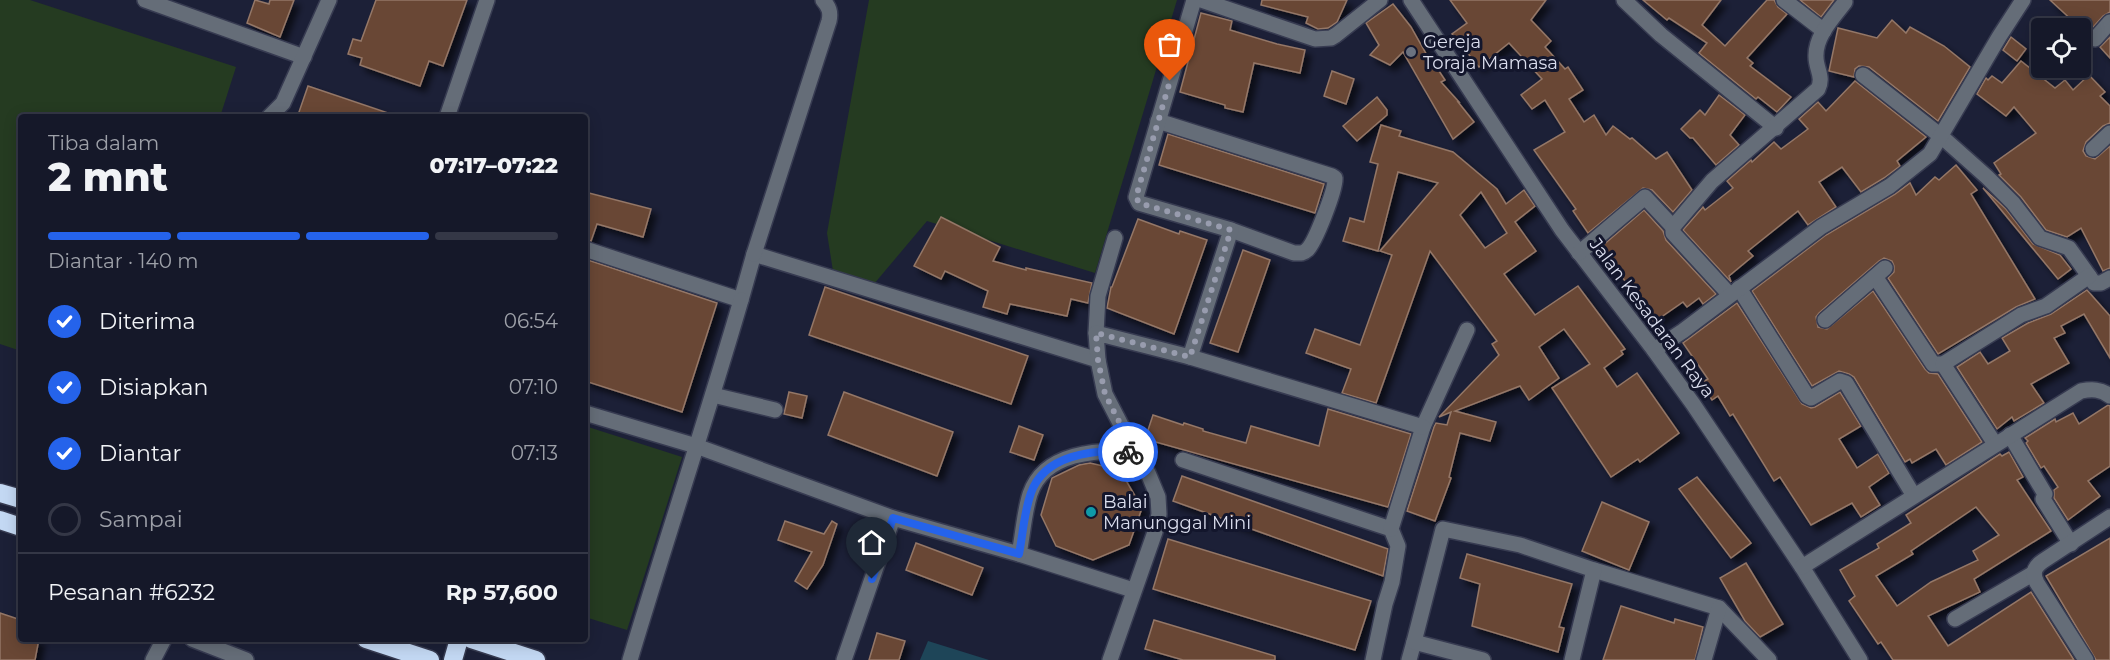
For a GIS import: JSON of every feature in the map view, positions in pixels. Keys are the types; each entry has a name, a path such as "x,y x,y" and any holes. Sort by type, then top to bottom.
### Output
{"highway":[{"path":"0,492 18,498"},
{"path":"0,520 18,526"},
{"path":"375,642 430,660"},
{"path":"453,660 458,642"},
{"path":"480,642 536,660"}],"street":[{"path":"145,0 304,57"},
{"path":"283,110 329,0"},
{"path":"448,114 487,0"},
{"path":"630,660 713,395 754,254 829,21 831,13 823,0"},
{"path":"1158,121 1335,178 1335,185 1309,249 1302,254 1294,253 1231,230 1139,203 1136,197 1158,121 1194,0"},
{"path":"1201,0 1315,39 1331,38 1380,0"},
{"name":"Jalan Kesadaran Raya","path":"1411,0 1562,230 1693,404 1802,567 1860,660"},
{"path":"1624,0 1661,35 1776,128"},
{"path":"1784,0 1824,31"},
{"path":"1654,350 1683,331 1821,227 1908,174 1930,154 2023,0"},
{"path":"1672,227 1712,181 1756,142 1776,128 1818,89 1821,75 1816,59 1816,49 1824,31 1845,2"},
{"path":"2095,39 2110,22"},
{"path":"1863,75 1942,137 2013,203 2040,238 2069,248 2097,284 2110,278"},
{"path":"2093,149 2110,133"},
{"path":"1579,253 1645,196 1672,227 1673,233 1734,291 1808,396 1811,398 1816,396 1840,381 1846,383 1914,496"},
{"path":"1190,357 1231,230"},
{"path":"1110,660 1155,532 1159,514 1158,497 1148,473 1135,453 1105,394 1098,360 1096,333 1098,296 1115,238"},
{"path":"588,250 741,300"},
{"path":"754,254 1098,360"},
{"path":"1825,320 1881,273 1933,364 1943,364 2021,315 2046,306 2089,276"},
{"path":"1373,660 1392,582 1398,546 1391,529 1424,427 1467,330"},
{"path":"1096,333 1190,357 1424,427"},
{"path":"1943,364 1995,444"},
{"path":"1802,567 2081,391 2098,390 2110,396"},
{"path":"713,395 775,410"},
{"path":"588,414 696,446 893,518 1133,590"},
{"path":"2010,435 2045,494 2043,499 2071,544"},
{"path":"1019,554 1031,493 1044,473 1060,461 1080,454 1115,451 1135,453"},
{"path":"1183,460 1391,529"},
{"path":"1955,619 2034,573 2039,564 2110,517"},
{"path":"844,660 893,518"},
{"path":"1409,660 1443,529 1520,545 1719,609 1769,660"},
{"path":"1572,660 1594,570"},
{"path":"2034,573 2037,583 2086,660"},
{"path":"1704,660 1719,609"},
{"path":"153,660 162,642"},
{"path":"200,642 246,660"},
{"path":"1414,642 1483,660"}],"green space":[{"path":"0,0 30,0 236,67 221,114 18,114 18,350 0,344"},
{"path":"869,0 1177,0 1095,273 927,221 874,284 833,271 827,233"},
{"path":"588,427 682,457 627,630 588,618"}],"water":[{"path":"928,641 989,660 920,660"}],"building":[{"path":"255,0 269,4 270,0 294,0 280,37 247,23"},
{"path":"376,0 467,0 443,66 429,61 420,86 360,65 362,58 348,54 353,39 361,41"},
{"path":"1262,0 1347,0 1337,22 1328,28 1318,29 1306,23 1308,17 1261,5"},
{"path":"1450,0 1546,0 1531,20 1551,41 1545,47 1565,69 1568,67 1583,90 1569,99 1584,122 1594,115 1606,135 1613,126 1630,139 1632,138 1656,159 1667,152 1692,190 1673,212 1652,190 1643,188 1588,233 1573,211 1576,209 1534,150 1565,132 1545,100 1532,109 1521,95 1542,79 1509,43 1479,67 1452,34 1467,23"},
{"path":"1643,0 1721,0 1702,25 1725,46 1767,0 1774,0 1778,7 1787,14 1747,58 1753,63 1750,66 1791,97 1777,112 1758,97 1756,99 1699,53 1707,43 1669,18 1667,20"},
{"path":"1800,0 1834,0 1821,17"},
{"path":"2050,0 2110,0 2110,12 2103,16 2091,30 2091,18 2070,18"},
{"path":"1393,4 1411,27 1433,66 1435,65 1445,80 1441,82 1474,122 1453,139 1403,52 1390,65 1370,55 1379,45 1366,23"},
{"path":"1201,13 1232,21 1230,30 1305,50 1300,73 1254,63 1243,112 1180,92"},
{"path":"1892,20 1906,33 1910,27 1944,46 1970,67 1938,121 1869,67 1859,66 1855,69 1854,77 1829,71 1838,28 1877,38"},
{"path":"2011,37 2026,49 2017,61 2003,50"},
{"path":"2110,37 2110,58 2100,47"},
{"path":"2021,61 2031,69 2031,78 2042,78 2055,88 2065,80 2073,90 2086,78 2091,77 2105,92 2100,96 2110,106 2110,123 2103,126 2086,142 2083,151 2086,156 2095,159 2110,146 2110,268 2103,271 2081,228 2067,237 2046,230 2021,197 1999,175 2001,174 1994,163 2036,133 2014,107 2006,116 1977,94 1986,78 1988,80 1992,76 2002,83"},
{"path":"1332,71 1354,79 1346,104 1324,96"},
{"path":"1855,81 1926,137 1897,161 1900,166 1861,192 1842,167 1819,182 1836,207 1808,225 1798,211 1748,251 1753,256 1729,276 1731,282 1683,230 1703,207 1705,210 1733,188 1727,181 1751,160 1752,162 1774,142 1781,149 1808,129 1799,119 1818,102 1826,111"},
{"path":"308,86 391,114 298,114"},
{"path":"1719,95 1745,115 1730,135 1739,145 1716,165 1693,138 1681,129 1700,110 1705,115"},
{"path":"1377,97 1387,110 1387,115 1357,141 1343,126"},
{"path":"1381,125 1401,131 1399,136 1453,152 1497,189 1506,204 1524,190 1535,206 1515,222 1536,251 1504,274 1535,315 1578,286 1625,349 1621,351 1623,354 1604,368 1617,387 1637,373 1679,433 1640,462 1638,459 1611,477 1552,388 1590,364 1564,329 1539,347 1559,378 1529,400 1520,386 1455,411 1496,422 1490,441 1460,433 1449,477 1451,478 1435,521 1407,511 1434,427 1436,423 1447,425 1451,412 1439,417 1499,355 1492,344 1497,341 1430,251 1376,403 1342,393 1351,369 1306,353 1315,329 1360,345 1392,255 1380,251 1438,183 1398,172 1378,251 1343,241 1350,218 1364,222 1378,164 1370,162","holes":["1481,192 1507,233 1485,248 1460,215"]},
{"path":"1168,134 1324,184 1315,213 1159,165"},
{"path":"1956,165 1977,190 1971,194 2035,299 2016,307 1938,354 1888,278 1894,272 1894,266 1892,261 1884,258 1816,317 1818,327 1827,329 1873,291 1925,369 1929,373 1938,374 1982,442 1946,465 1936,449 1912,463 1910,459 1905,462 1854,377 1839,371 1812,386 1752,291 1826,235 1910,183 1916,195 1935,177 1939,180"},
{"path":"1983,188 2006,209 2033,244 2060,255 2071,269 2058,279"},
{"path":"588,193 651,209 643,237 597,224 591,241 588,240"},
{"path":"1644,210 1663,231 1666,240 1716,294 1703,304 1699,298 1687,307 1683,302 1654,322 1601,247"},
{"path":"941,217 1000,247 993,261 1092,283 1088,303 1071,299 1067,316 1010,304 1007,314 983,307 988,291 945,271 941,279 914,266"},
{"path":"1138,219 1179,234 1180,231 1207,240 1174,334 1107,308 1111,287"},
{"path":"1243,250 1270,260 1238,352 1210,343"},
{"path":"588,260 717,303 682,412 588,382"},
{"path":"825,287 1028,356 1011,404 809,335"},
{"path":"2087,290 2110,316 2110,358 2084,314 2061,326 2065,333 2054,338 2069,363 2031,384 2044,403 2014,421 2012,417 1997,429 1957,367 1980,352 1988,364 2010,351 2002,338 2028,323 2051,314"},
{"path":"1737,303 1802,404 1811,408 1815,407 1840,392 1861,426 1839,439 1857,468 1878,454 1889,473 1869,487 1880,505 1861,517 1852,503 1811,525 1780,477 1774,481 1733,414 1730,416 1718,396 1712,400 1701,383 1708,379 1683,343"},
{"path":"789,392 807,396 802,418 784,414"},
{"path":"844,392 953,432 937,476 828,435"},
{"path":"2108,405 2110,406 2110,466 2088,481 2100,496 2068,520 2054,498 2054,490 2058,487 2044,466 2041,468 2025,438 2055,419 2056,422 2073,413 2079,424"},
{"path":"1328,409 1411,434 1388,507 1145,439 1153,415 1246,443 1251,426 1319,446"},
{"path":"1019,426 1043,435 1034,460 1010,452"},
{"path":"2009,452 2023,477 2017,480 2051,531 1974,579 1980,592 1928,616 1948,646 2031,592 2074,660 1893,660 1881,642 1878,644 1849,601 1855,596 1840,570 1879,548 1877,544 1911,523 1906,515 2000,454 2002,456","holes":["1976,507 1999,535 1973,551 1978,560 1931,582 1897,606 1876,576 1913,554 1911,551"]},
{"name":"Balai Manunggal Mini","path":"1090,463 1120,470 1142,508 1129,545 1093,560 1056,546 1041,515 1052,478 1079,465"},
{"path":"1182,476 1388,549 1383,576 1173,501"},
{"path":"1697,477 1751,543 1731,558 1679,489"},
{"path":"1602,502 1649,522 1629,570 1582,551"},
{"path":"785,521 824,534 832,521 837,524 823,565 807,589 795,581 812,552 778,540"},
{"path":"2110,538 2110,660 2096,660 2046,576"},
{"path":"1168,539 1371,601 1355,650 1153,589"},
{"path":"916,543 983,568 972,595 906,570"},
{"path":"1467,554 1572,584 1559,627 1564,628 1558,652 1472,626 1480,584 1460,578"},
{"path":"1746,563 1783,624 1760,637 1745,621 1720,578"},
{"path":"1621,606 1674,623 1675,619 1703,627 1695,660 1603,660"},
{"path":"0,613 18,619 18,642 38,642 35,660 0,660"},
{"path":"1154,620 1275,656 1275,660 1183,660 1145,649"},
{"path":"877,633 905,641 899,660 869,660"}],"way so far":[{"path":"1128,452 1135,453 1105,394 1098,360 1096,333 1190,357 1231,230 1139,203 1136,197 1170,81"}],"place":[{"name":"Gereja Toraja Mamasa","path":"1411,52"},
{"name":"Balai Manunggal Mini","path":"1091,512"}],"route":[{"path":"872,579 893,518 1019,554 1031,493 1039,478 1060,461 1080,454 1128,452"}]}
